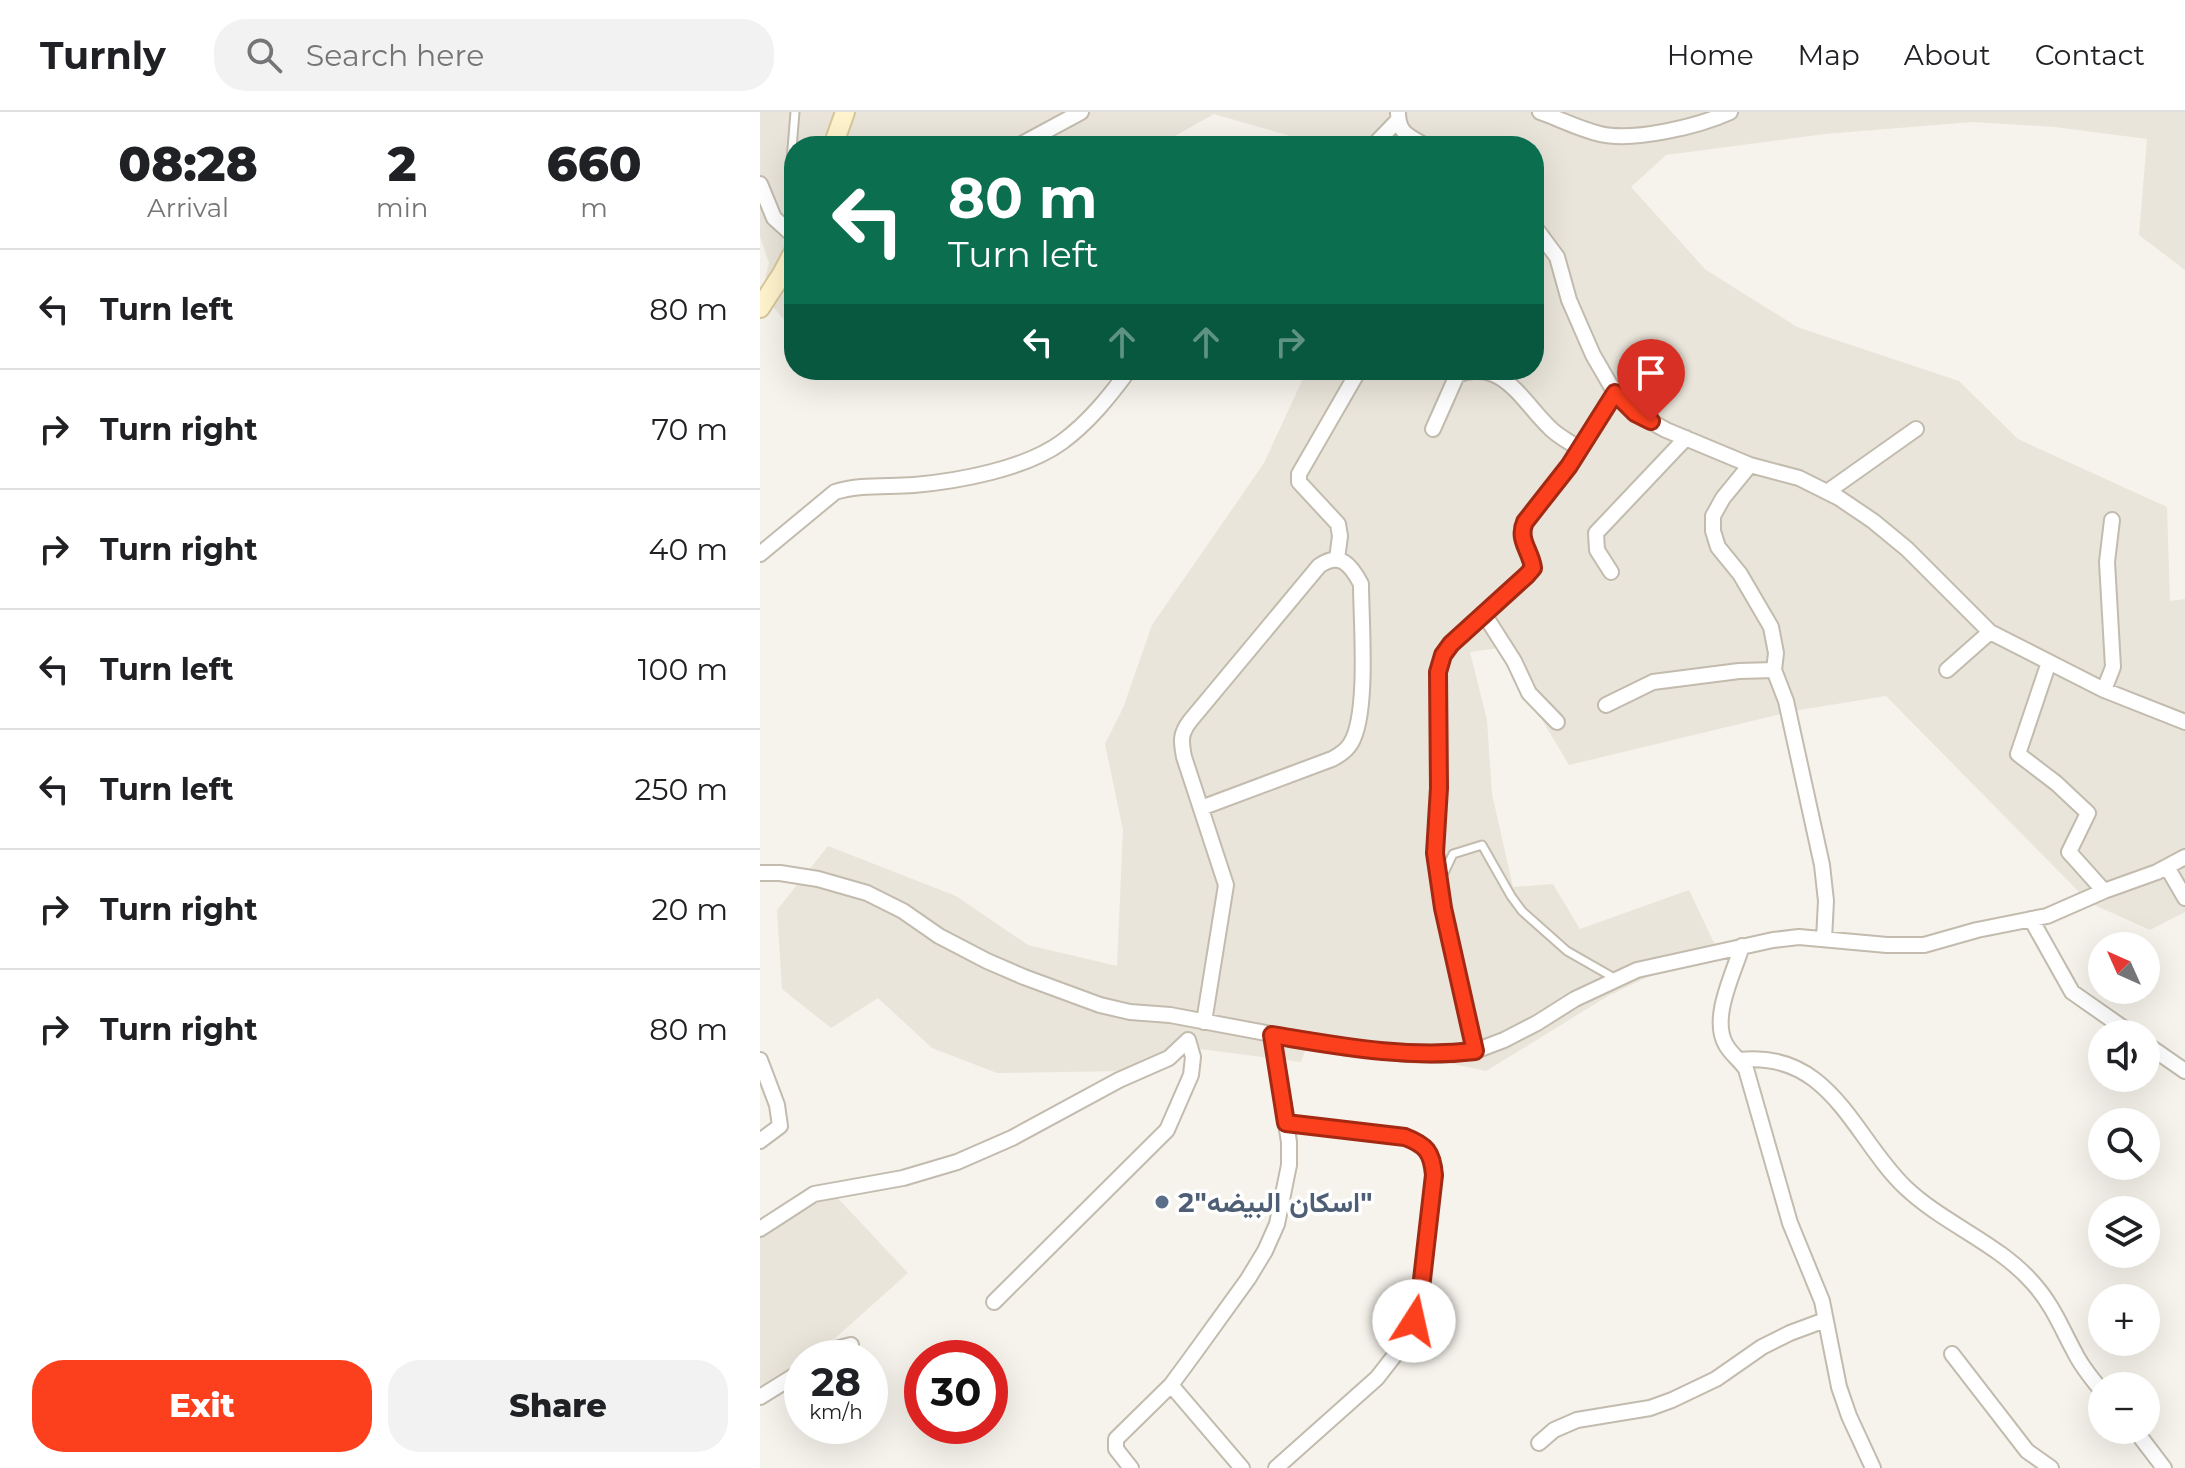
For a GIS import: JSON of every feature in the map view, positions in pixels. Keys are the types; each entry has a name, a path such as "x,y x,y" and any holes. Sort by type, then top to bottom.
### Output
{"street":[{"path":"837,136 845,112"},
{"path":"1037,136 1081,112"},
{"path":"1540,112 1601,134 1622,136 1672,129 1730,112"},
{"path":"1381,136 1398,116"},
{"path":"1398,116 1402,132 1409,136"},
{"path":"760,184 774,218 784,227"},
{"path":"1544,239 1557,257 1569,300 1593,355 1615,393 1635,413 1666,430 1750,465 1799,478 1827,492 1873,521 1907,549 1990,632 2104,690 2185,722"},
{"path":"760,308 784,270"},
{"path":"760,554 835,492 868,485 916,485 994,472 1022,463 1060,444 1092,417 1121,380"},
{"path":"1337,559 1338,524 1299,482 1299,474 1353,380"},
{"path":"1433,429 1455,380"},
{"path":"1502,380 1522,396 1550,429 1580,449"},
{"path":"1475,1051 1443,908 1435,853 1439,788 1438,672 1443,655 1451,644 1533,568 1522,539 1522,530 1580,449 1615,393"},
{"path":"1827,492 1916,429"},
{"path":"1611,572 1597,550 1596,533 1686,438"},
{"path":"1750,465 1723,498 1713,516 1713,531 1718,547 1740,574 1771,627 1776,653 1774,670 1786,701 1822,865 1826,901 1824,939"},
{"path":"2104,690 2113,667 2107,562 2112,520"},
{"path":"1201,808 1332,759 1351,743 1362,707 1361,584 1348,565 1337,559 1327,560 1319,566 1184,729 1180,740 1184,757 1226,885 1204,1022"},
{"path":"1484,614 1514,661 1529,693 1557,722"},
{"path":"1947,670 1990,632"},
{"path":"2049,662 2018,754 2088,813 2069,852 2104,891"},
{"path":"1606,705 1653,682 1739,671 1774,670"},
{"path":"760,873 818,879 867,893 987,961 1100,1005 1272,1035 1406,1054 1441,1055 1475,1051 1515,1034 1575,999 1637,970 1742,946 1799,937 1924,945 1977,930 2047,916 2185,857"},
{"path":"2167,867 2185,898"},
{"path":"2031,919 2072,992 2112,1020"},
{"path":"1742,946 1723,1004 1721,1035 1726,1046 1740,1060 1750,1082 1786,1212 1819,1292 1844,1402 1873,1468"},
{"path":"1131,1468 1116,1449 1116,1439 1171,1385 1248,1279 1277,1224 1289,1165 1286,1123 1272,1035"},
{"path":"760,1229 814,1194 903,1178 957,1162 1012,1138 1119,1080 1169,1058 1188,1040 1193,1057 1191,1075 1167,1130 994,1302"},
{"path":"2160,1054 2185,1071"},
{"path":"1740,1060 1759,1058 1777,1061 1815,1080 1905,1188 2012,1263 2032,1282 2049,1303 2074,1352 2088,1372"},
{"path":"760,1060 777,1105 780,1126 760,1141"},
{"path":"1276,1468 1377,1378 1405,1342 1420,1297 1434,1175 1428,1150 1419,1142 1405,1137 1286,1123"},
{"path":"1539,1443 1554,1430 1577,1420 1650,1408 1672,1400 1716,1379 1762,1347 1825,1320"},
{"path":"1952,1354 2027,1451 2051,1468"},
{"path":"760,1397 784,1382"},
{"path":"1171,1385 1242,1468"},
{"path":"2146,1444 2164,1468"}],"lane":[{"path":"793,136 795,112"},
{"path":"1439,881 1453,854 1482,845 1522,911 1567,951 1616,979"}],"shaded area":[{"path":"760,112 2185,112 2185,270 2139,235 2147,139 2055,127 1972,122 1825,134 1666,155 1631,187 1706,270 1797,327 1959,381 2018,439 2167,507 2170,601 2185,599 2185,912 2150,930 2090,903 1886,696 1793,711 1569,765 1499,648 1470,652 1487,720 1492,794 1513,887 1553,884 1580,929 1689,890 1715,945 1608,996 1486,1071 1311,1034 1301,1062 1200,1049 1124,1071 997,1073 932,1048 878,998 831,1028 782,989 777,910 828,846 956,896 1028,945 1117,966 1123,830 1105,744 1123,708 1152,625 1264,463 1302,380 1544,380 1544,136 1290,136 1214,114 1175,136 784,136 784,320 762,293 769,263 760,237"},
{"path":"834,1194 908,1273 833,1340 784,1340 784,1384 760,1406 760,1231"}],"place":[{"name":"اسكان البيضه\"2\"","path":"1162,1202"}],"route":[{"path":"1414,1321 1420,1297 1434,1175 1428,1150 1419,1142 1405,1137 1286,1123 1272,1035 1406,1054 1441,1055 1475,1051 1443,908 1435,853 1439,788 1438,672 1443,655 1451,644 1533,568 1522,539 1525,522 1569,466 1615,393 1635,413 1651,421"}]}
